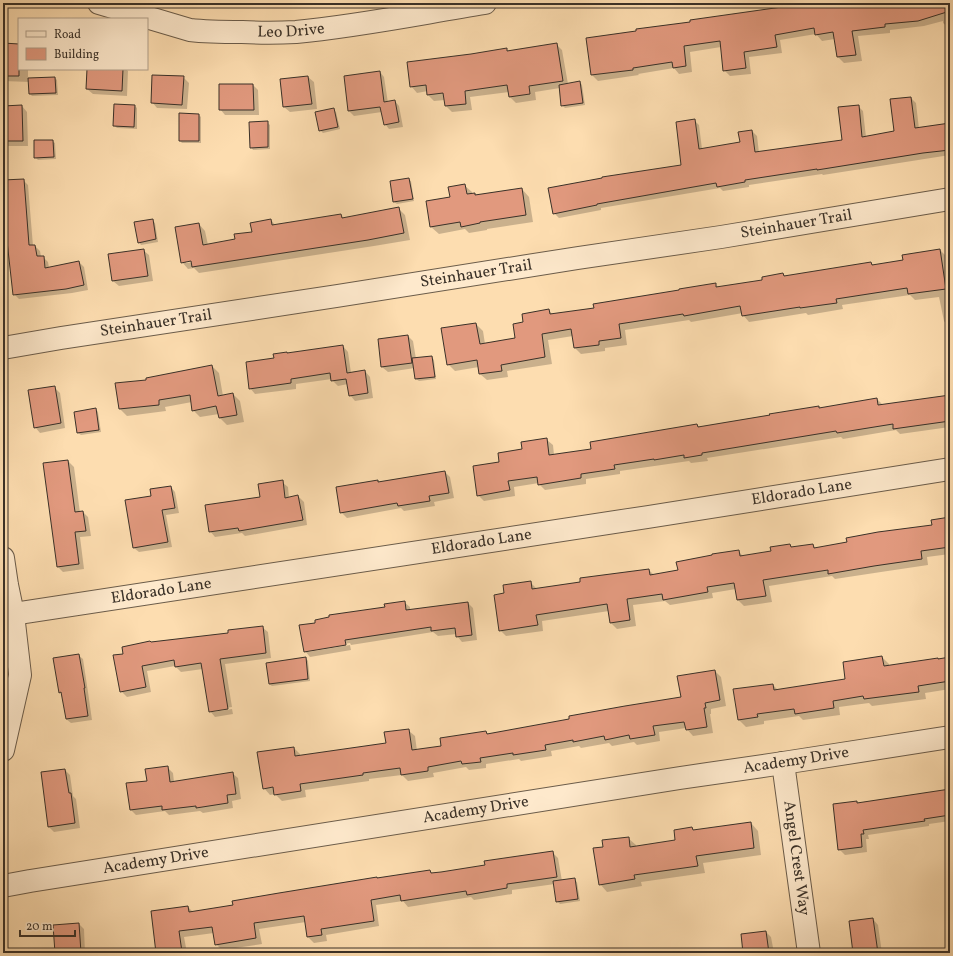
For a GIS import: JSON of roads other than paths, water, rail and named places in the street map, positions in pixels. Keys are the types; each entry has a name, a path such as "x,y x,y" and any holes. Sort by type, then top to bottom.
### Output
{"street":[{"name":"Leo Drive","path":"99,3 190,30 205,32 274,33 335,27 485,3"},
{"name":"Steinhauer Trail","path":"3,348 721,237 950,199"},
{"name":"Eldorado Lane","path":"12,614 617,522 950,469"},
{"path":"3,558 20,675 3,750"},
{"name":"Academy Drive","path":"3,886 664,780 950,737"},
{"name":"Angel Crest Way","path":"783,763 808,953"}]}
